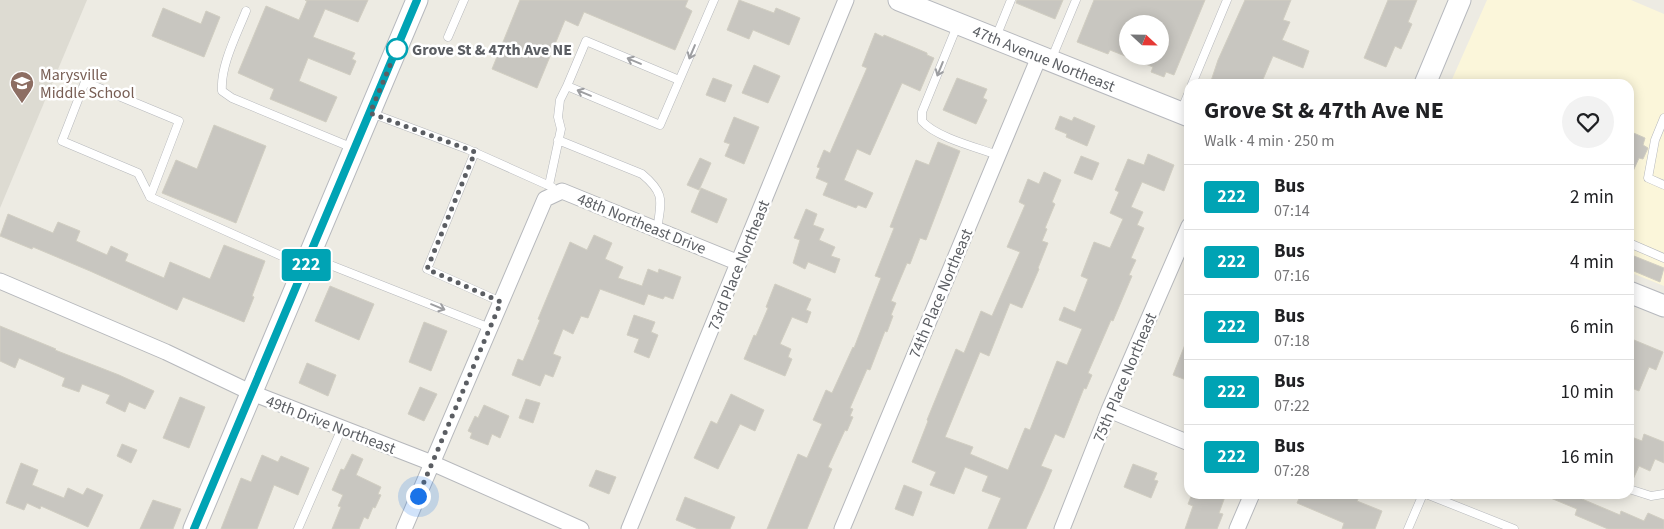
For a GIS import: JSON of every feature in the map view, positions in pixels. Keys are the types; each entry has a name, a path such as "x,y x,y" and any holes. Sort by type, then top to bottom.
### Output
{"street":[{"path":"194,529 417,0"},
{"name":"73rd Place Northeast","path":"629,529 846,0"},
{"name":"47th Avenue Northeast","path":"899,0 1184,114"},
{"path":"1427,79 1460,0"},
{"name":"74th Place Northeast","path":"842,529 998,155 1045,59"},
{"path":"404,529 547,192"},
{"name":"48th Northeast Drive","path":"547,192 564,192 738,262"},
{"name":"75th Place Northeast","path":"1062,529 1109,410 1184,238"},
{"name":"49th Drive Northeast","path":"0,281 166,352 252,394 432,463 580,529"},
{"path":"1634,294 1664,306"},
{"path":"1109,410 1184,441"},
{"path":"1237,529 1250,499"}],"lane":[{"path":"448,37 464,0"},
{"path":"995,38 1011,0"},
{"path":"1045,59 1076,0"},
{"path":"1194,79 1227,0"},
{"path":"568,86 660,125 712,4"},
{"path":"246,11 224,70 221,82 222,91 232,98 355,148"},
{"path":"958,24 922,112 922,121 927,127 937,132 998,155"},
{"path":"370,113 475,152 547,192 560,129 558,118 560,100 568,86 586,41 679,80"},
{"path":"150,197 179,120 86,82 62,141 138,173 150,197 308,262 392,289 490,328"},
{"path":"1664,118 1655,140 1648,178 1664,185"},
{"path":"558,140 646,177 660,195 661,203 657,230"},
{"path":"475,152 427,269 501,302"},
{"path":"1634,245 1664,258"},
{"path":"298,529 342,428"},
{"path":"1634,491 1651,496 1664,494"},
{"path":"1408,529 1422,499"},
{"path":"1437,499 1514,529"}],"shaded area":[{"name":"Marysville Middle School","path":"0,0 87,0 0,208"},
{"path":"1487,0 1631,0 1664,14 1664,286 1634,274 1634,79 1452,79"}],"building":[{"path":"305,0 368,0 358,22 325,9 313,37 355,53 352,59 356,61 350,75 308,58 299,81 337,97 326,122 270,99 274,89 238,73 266,6 299,20 307,1"},
{"path":"520,0 688,0 685,7 692,11 675,50 584,12 578,26 565,20 537,88 492,69"},
{"path":"739,0 774,13 776,8 800,18 789,45 753,30 749,39 727,30"},
{"path":"1017,0 1063,0 1055,19 1016,3"},
{"path":"1094,0 1205,0 1174,75 1166,72 1164,77 1151,72 1153,67 1148,65 1169,65 1169,15 1119,15 1119,54 1110,50 1108,54 1077,42"},
{"path":"1245,0 1291,0 1283,20 1290,22 1282,40 1309,51 1303,68 1273,56 1263,79 1212,79 1218,60"},
{"path":"1388,0 1417,0 1408,22 1412,24 1401,49 1395,46 1386,67 1364,58"},
{"path":"163,8 201,24 206,11 220,17 204,57 152,36"},
{"path":"875,33 913,47 934,58 920,91 902,83 870,155 857,149 844,180 873,193 866,208 858,205 856,208 823,195 828,183 816,178 820,168 817,167 824,150 830,153 867,68 862,66"},
{"path":"754,65 780,76 768,103 742,93"},
{"path":"713,78 732,85 725,102 706,95"},
{"path":"957,78 987,89 983,98 987,100 976,124 943,110"},
{"path":"1060,116 1072,121 1074,117 1095,126 1087,146 1066,137 1067,134 1055,129"},
{"path":"734,117 759,127 744,164 725,156 730,144 724,142"},
{"path":"214,125 266,146 236,223 162,193 176,160 197,169"},
{"path":"1634,133 1645,138 1643,145 1648,148 1643,159 1639,158 1634,169"},
{"path":"938,142 960,151 926,240 920,238 910,264 907,263 891,301 896,303 891,315 893,316 870,370 867,369 850,408 853,409 850,416 853,417 828,467 832,469 807,529 767,529 798,454 807,458 822,424 813,420 826,390 832,393 854,348 881,278 875,276 894,228 890,227 916,160 929,165"},
{"path":"1148,154 1174,165 1164,191 1142,182 1131,207 1143,212 1137,225 1144,228 1131,258 1136,260 1129,275 1132,276 1088,373 1092,375 1086,389 1084,388 1064,438 1055,434 1041,466 1052,470 1044,489 1026,529 988,529 1001,498 982,491 988,476 965,467 954,494 930,485 936,472 912,462 956,349 964,353 981,311 992,316 1020,252 1007,247 1025,205 1019,202 1028,179 1039,184 1044,172 1061,180 1052,202 1055,204 1042,241 1048,243 1022,308 1010,303 989,356 980,352 945,437 973,447 970,454 1008,470 1025,428 1030,430 1057,361 1067,365 1082,329 1059,320 1064,307 1075,312 1088,279 1081,276 1094,242 1110,248 1123,219 1110,213 1119,192 1115,190 1128,159 1144,165"},
{"path":"1081,156 1099,163 1092,180 1074,173"},
{"path":"700,158 711,163 699,190 687,185"},
{"path":"701,188 727,199 717,223 691,212"},
{"path":"806,209 817,214 813,225 824,229 819,240 835,247 831,256 840,259 835,273 808,262 805,269 793,263 800,240 794,238"},
{"path":"8,214 53,233 58,222 80,231 76,241 107,255 111,246 128,254 125,261 164,278 170,262 210,279 224,245 265,261 244,322 183,297 177,310 33,247 32,249 0,236"},
{"path":"594,235 612,243 605,259 623,267 618,278 642,286 648,269 658,273 659,269 681,277 673,299 665,296 663,299 648,294 644,305 600,289 588,318 581,316 573,334 563,329 553,354 561,357 553,377 545,374 540,386 512,375 518,359 523,361 570,242 587,250"},
{"path":"1634,256 1664,268 1660,282 1634,271"},
{"path":"775,284 811,299 806,310 811,312 807,323 792,317 780,344 791,349 788,357 792,359 785,376 744,359 768,308 766,307"},
{"path":"330,286 374,304 359,340 315,321"},
{"path":"634,315 655,322 651,332 658,335 649,358 634,352 639,339 627,335"},
{"path":"424,322 447,331 431,371 409,362"},
{"path":"0,326 154,391 145,409 129,402 125,412 106,403 110,395 82,384 79,392 62,386 65,378 19,358 15,368 0,361"},
{"path":"1634,340 1663,352 1656,370 1649,367 1639,391 1634,389"},
{"path":"1184,347 1184,379 1173,375"},
{"path":"307,363 336,375 328,396 299,383"},
{"path":"420,387 437,394 424,421 408,414"},
{"path":"731,394 764,410 755,431 740,424 718,469 694,458 711,421 717,424"},
{"path":"180,397 205,407 189,448 163,438"},
{"path":"526,399 540,403 533,423 519,418"},
{"path":"484,405 509,416 500,438 492,434 488,445 470,438 472,433 468,431 475,416 478,418"},
{"path":"1644,434 1664,442 1664,463 1655,459 1650,471 1639,466 1634,477 1634,438 1642,441"},
{"path":"122,444 137,450 131,463 117,456"},
{"path":"352,454 363,459 356,475 381,487 378,494 381,495 368,519 364,517 359,529 332,529 341,507 338,506 343,495 332,490 341,469 344,470"},
{"path":"262,455 278,462 281,456 309,468 298,495 274,485 257,529 221,529 241,478 251,482"},
{"path":"21,463 38,470 32,485 64,498 68,488 83,495 87,488 103,495 88,527 41,506 40,509 27,503 24,510 6,503"},
{"path":"1133,464 1157,473 1154,480 1158,481 1151,498 1124,487"},
{"path":"596,470 616,477 609,494 589,486"},
{"path":"904,485 922,492 913,516 895,509"},
{"path":"685,497 735,517 730,529 698,529 676,520"},
{"path":"1190,499 1224,499 1219,513 1223,514 1217,529 1185,529 1193,506 1188,504"},
{"path":"1299,499 1358,499 1357,501 1382,511 1375,529 1342,529 1344,523 1297,503"},
{"path":"1553,499 1582,499 1620,515 1621,511 1644,521 1648,513 1664,520 1664,529 1608,529 1575,515 1577,509"},
{"path":"153,500 181,509 173,529 140,529"}],"bus line":[{"name":"222","path":"194,529 417,0"}],"place":[{"name":"Grove St & 47th Ave NE","path":"397,49"},
{"name":"Marysville Middle School","path":"22,104"}],"route":[{"path":"397,49 370,113 475,152 427,269 501,302 418,496"}]}
